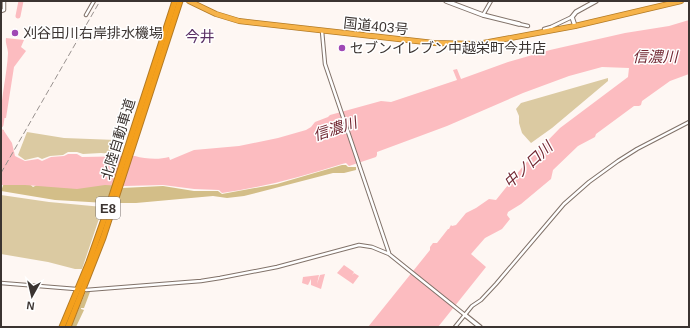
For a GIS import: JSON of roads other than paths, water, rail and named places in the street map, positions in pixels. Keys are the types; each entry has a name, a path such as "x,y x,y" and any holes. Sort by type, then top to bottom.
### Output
{"highway":[{"name":"国道403号","path":"189,1 226,18 239,21 434,43 478,44 574,26 682,1"},
{"name":"北陸自動車道","path":"68,327 85,279 130,137 178,2"},
{"name":"北陸自動車道","path":"62,327 104,238 137,137 178,2"}],"street":[{"path":"1,11 4,10 4,1"},
{"path":"86,15 94,1"},
{"path":"446,1 483,15 528,26"},
{"path":"483,15 491,1"},
{"path":"544,29 572,17 576,12 596,1"},
{"path":"572,17 574,26"},
{"path":"322,31 325,64 389,254"},
{"path":"455,327 472,306 481,300 496,284 564,204 589,182 618,161 689,122"},
{"path":"86,290 227,277 277,267 354,245 372,247 389,254 480,327"},
{"path":"1,283 54,286 76,289"}],"water":[{"name":"信濃川","path":"689,20 689,74 670,81 642,101 641,105 634,106 596,134 595,137 578,146 553,170 551,179 521,204 508,212 507,215 510,219 502,229 485,238 471,254 486,267 438,327 368,327 430,250 433,243 437,243 451,225 456,225 466,213 489,199 496,200 524,165 560,128 628,77 629,68 602,67 569,76 523,93 447,126 377,152 376,157 349,166 346,163 252,188 222,193 219,190 194,189 163,185 105,185 77,189 25,185 1,185 1,129 4,130 12,143 15,156 25,161 38,159 42,161 51,157 64,156 68,154 77,154 82,157 135,156 156,159 169,157 170,160 194,150 239,146 278,138 306,130 315,122 330,115 381,101 391,102 457,80 453,70 457,69 461,79 508,62 550,50 625,33 669,26"},
{"path":"6,38 24,40 21,47 26,51 14,67 6,118 1,118 8,53"},
{"path":"344,265 354,272 352,275 354,273 359,276 353,284 337,273"},
{"path":"325,274 321,289 311,285 311,279 308,285 302,283 303,277 319,275 317,284 320,275"}],"waterway":[{"path":"18,16 21,1"},
{"path":"1,125 3,111"}],"railway":[{"path":"1,173 100,1"}],"place":[{"name":"刈谷田川右岸排水機場","path":"15,33"},
{"name":"セブンイレブン中越栄町今井店","path":"342,48"}],"district":[{"name":"今井","path":"200,37"}],"water label":[{"name":"中ノ口川","path":"528,165"}]}
